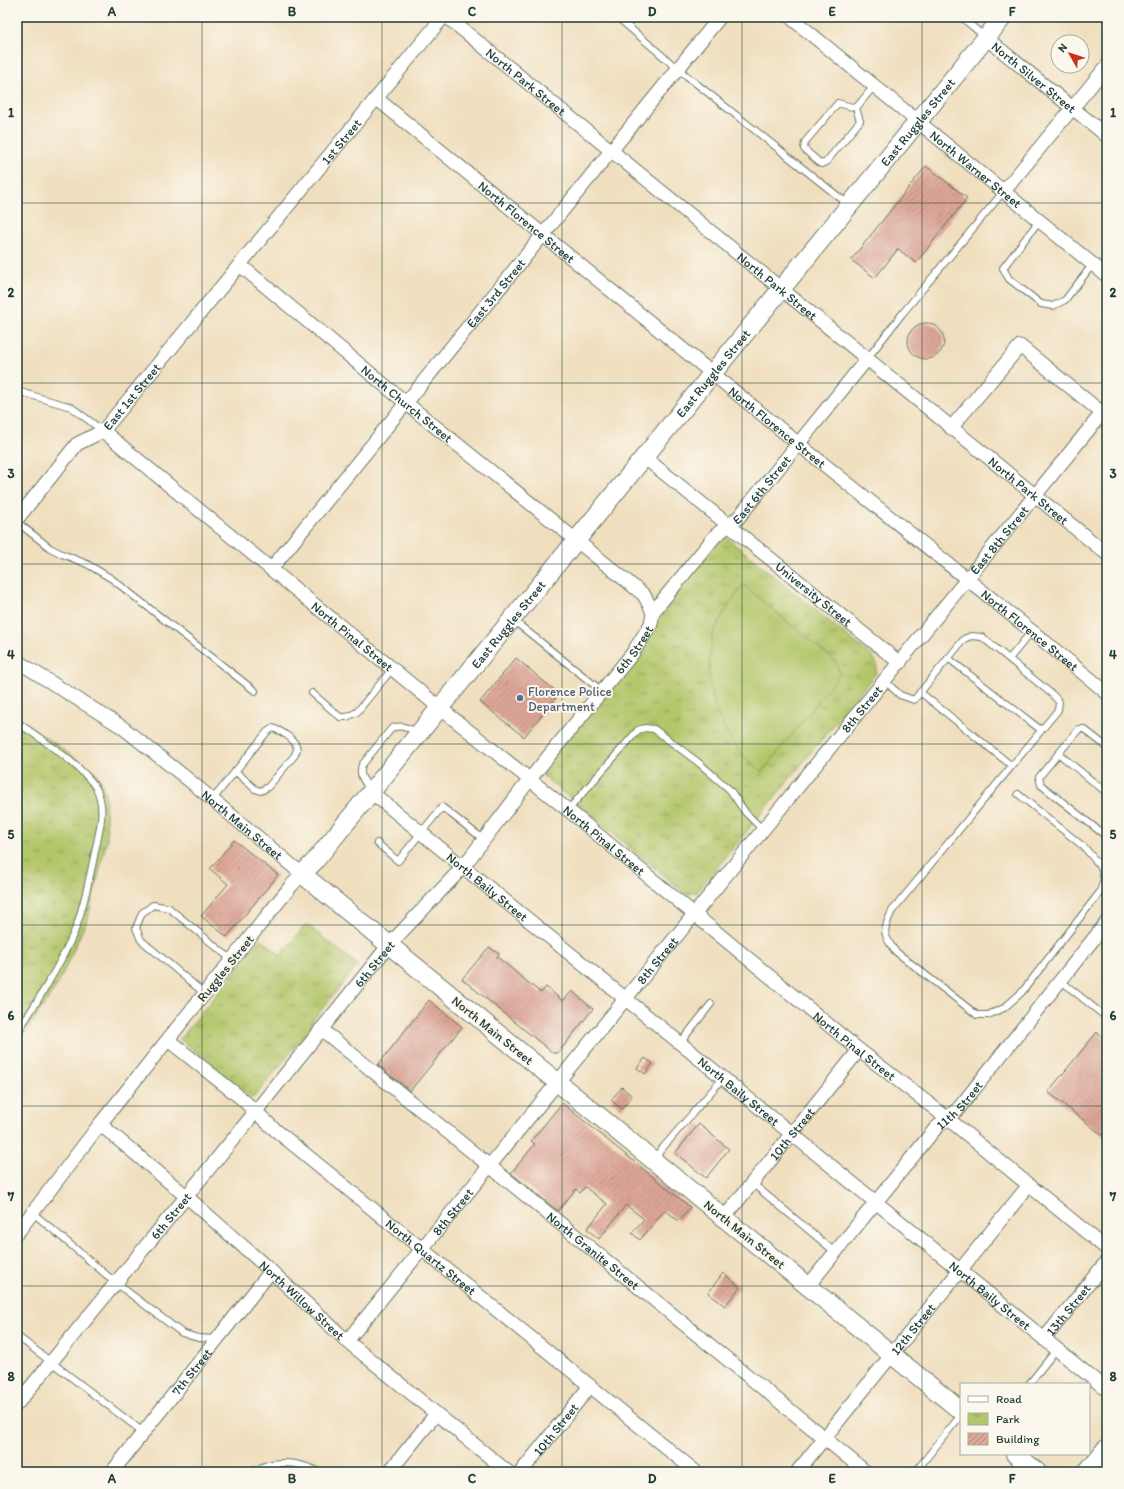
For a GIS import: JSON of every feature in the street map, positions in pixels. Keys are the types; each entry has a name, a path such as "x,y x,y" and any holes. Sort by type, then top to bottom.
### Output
{"main road":[{"path":"1088,1472 1107,1449"}],"street":[{"name":"1st Street","path":"240,265 443,17"},
{"name":"North Park Street","path":"447,17 1107,554"},
{"name":"East 3rd Street","path":"271,569 720,17"},
{"name":"North Warner Street","path":"790,17 1107,276"},
{"path":"986,38 1003,17"},
{"name":"North Silver Street","path":"986,38 1107,136"},
{"name":"East Ruggles Street","path":"440,708 986,38"},
{"path":"1004,192 1107,66"},
{"name":"North Florence Street","path":"376,98 798,443 966,579 1033,631 1107,693"},
{"name":"North Church Street","path":"240,265 406,403 644,595 653,612"},
{"name":"East 1st Street","path":"17,519 78,444 103,432 240,265"},
{"path":"951,428 1020,346 1105,412"},
{"name":"East 6th Street","path":"729,525 738,518 867,359"},
{"name":"East 8th Street","path":"966,579 1034,495 1105,412"},
{"name":"North Pinal Street","path":"103,432 440,708 568,810 860,1050 947,1118 1107,1249"},
{"name":"University Street","path":"644,457 900,663"},
{"name":"6th Street","path":"17,1404 389,945 463,867 530,779 632,654 651,624 653,612 716,535 729,525"},
{"name":"8th Street","path":"347,1341 900,663 966,579"},
{"name":"North Main Street","path":"17,661 122,727 960,1410"},
{"name":"Ruggles Street","path":"17,1233 100,1124 291,886 314,862 440,708"},
{"name":"North Baily Street","path":"371,792 1107,1390"},
{"name":"11th Street","path":"808,1286 935,1129 959,1108 1107,922"},
{"name":"North Granite Street","path":"321,1029 866,1472"},
{"name":"North Quartz Street","path":"168,1040 235,1093 273,1128 696,1472"},
{"name":"10th Street","path":"724,1218 860,1050"},
{"name":"North Willow Street","path":"100,1124 186,1196 347,1341 508,1472"},
{"name":"12th Street","path":"797,1472 1029,1185"},
{"name":"13th Street","path":"1044,1339 1107,1261"},
{"name":"7th Street","path":"112,1472 271,1271"},
{"name":"10th Street","path":"521,1472 590,1386"},
{"path":"390,1472 436,1414"},
{"path":"1016,1455 1037,1472"}],"lane":[{"path":"617,17 678,69 850,205"},
{"name":"North Silver Street","path":"961,17 986,38"},
{"path":"856,108 874,86"},
{"path":"838,103 856,108 860,121 826,162 821,164 804,149 805,142 838,103"},
{"path":"867,359 902,314 1004,192"},
{"path":"1039,221 1003,268 1009,279 1041,304 1052,306 1065,300 1093,264"},
{"path":"17,391 71,407 103,432"},
{"path":"17,522 50,548 87,564 112,579 255,691"},
{"path":"512,619 602,691"},
{"path":"1009,659 1033,631"},
{"path":"885,681 900,695 914,700 964,638 971,636 982,637 1053,695 1059,702 1058,710 892,910 885,925 886,939 895,951 977,1015 988,1015 1004,1008 1022,992 1100,892 1104,879 1101,867 1084,847 1018,794"},
{"path":"948,658 1041,730"},
{"path":"312,693 340,717 347,717 357,712 393,668"},
{"path":"920,692 1012,766"},
{"path":"17,722 72,762 88,777 98,794 101,818 86,897 75,930 48,982 17,1033"},
{"path":"371,792 360,776 360,771 362,765 391,729 394,726 399,726 420,732"},
{"path":"213,800 236,771 267,732 273,728 281,731 294,743 296,749 295,755 268,788 262,791 256,789 236,771"},
{"path":"568,810 638,730 645,728 654,729 699,763 730,790 744,812 763,830"},
{"path":"1107,747 1084,729 1079,729 1039,778 1041,785 1107,837"},
{"path":"1059,754 1107,793"},
{"path":"377,843 398,861 442,806 483,839"},
{"path":"205,994 141,940 136,928 142,913 153,905 169,908 232,960"},
{"path":"1060,980 1107,1018"},
{"path":"680,1043 711,1004"},
{"path":"653,1160 723,1078"},
{"path":"752,1183 834,1252"},
{"path":"33,1213 116,1283 182,1333 198,1338 217,1339"},
{"path":"17,1336 143,1432"},
{"name":"13th Street","path":"1030,1383 1057,1350"},
{"path":"920,1466 960,1416"},
{"path":"252,1472 267,1465 280,1462 300,1464 320,1472"}],"green space":[{"path":"722,534 874,658 877,665 876,673 697,892 686,894 543,776 541,770 658,615"},
{"path":"743,585 836,662 840,674 762,772 741,753 725,729 714,704 709,678 709,664 713,635 723,615"},
{"path":"17,717 95,772 105,791 107,839 88,918 58,984 17,1045"},
{"path":"306,924 358,965 312,1021 310,1029 253,1098 180,1039 261,939 281,955"}],"building":[{"path":"926,166 967,198 916,263 898,249 875,278 851,260"},
{"path":"926,323 939,328 944,341 939,354 926,359 913,354 908,341 913,328"},
{"name":"Florence Police Department","path":"516,658 559,694 524,737 480,702"},
{"path":"234,840 278,875 227,937 201,916 228,884 210,869"},
{"path":"489,947 499,954 497,957 541,993 546,987 563,1001 572,991 593,1009 558,1053 553,1053 462,979"},
{"path":"429,1000 462,1027 410,1091 378,1065"},
{"path":"1097,1032 1107,1041 1107,1139 1048,1092"},
{"path":"645,1058 653,1064 645,1074 637,1068"},
{"path":"622,1087 632,1096 622,1109 611,1100"},
{"path":"562,1103 690,1207 679,1221 665,1210 640,1240 632,1233 644,1219 626,1205 599,1239 587,1229 607,1204 585,1187 580,1193 576,1189 558,1211 511,1173 535,1144 531,1141"},
{"path":"699,1124 729,1149 706,1178 675,1153"},
{"path":"723,1273 740,1287 725,1306 708,1293"}],"place":[{"name":"Florence Police Department","path":"520,698"}]}
